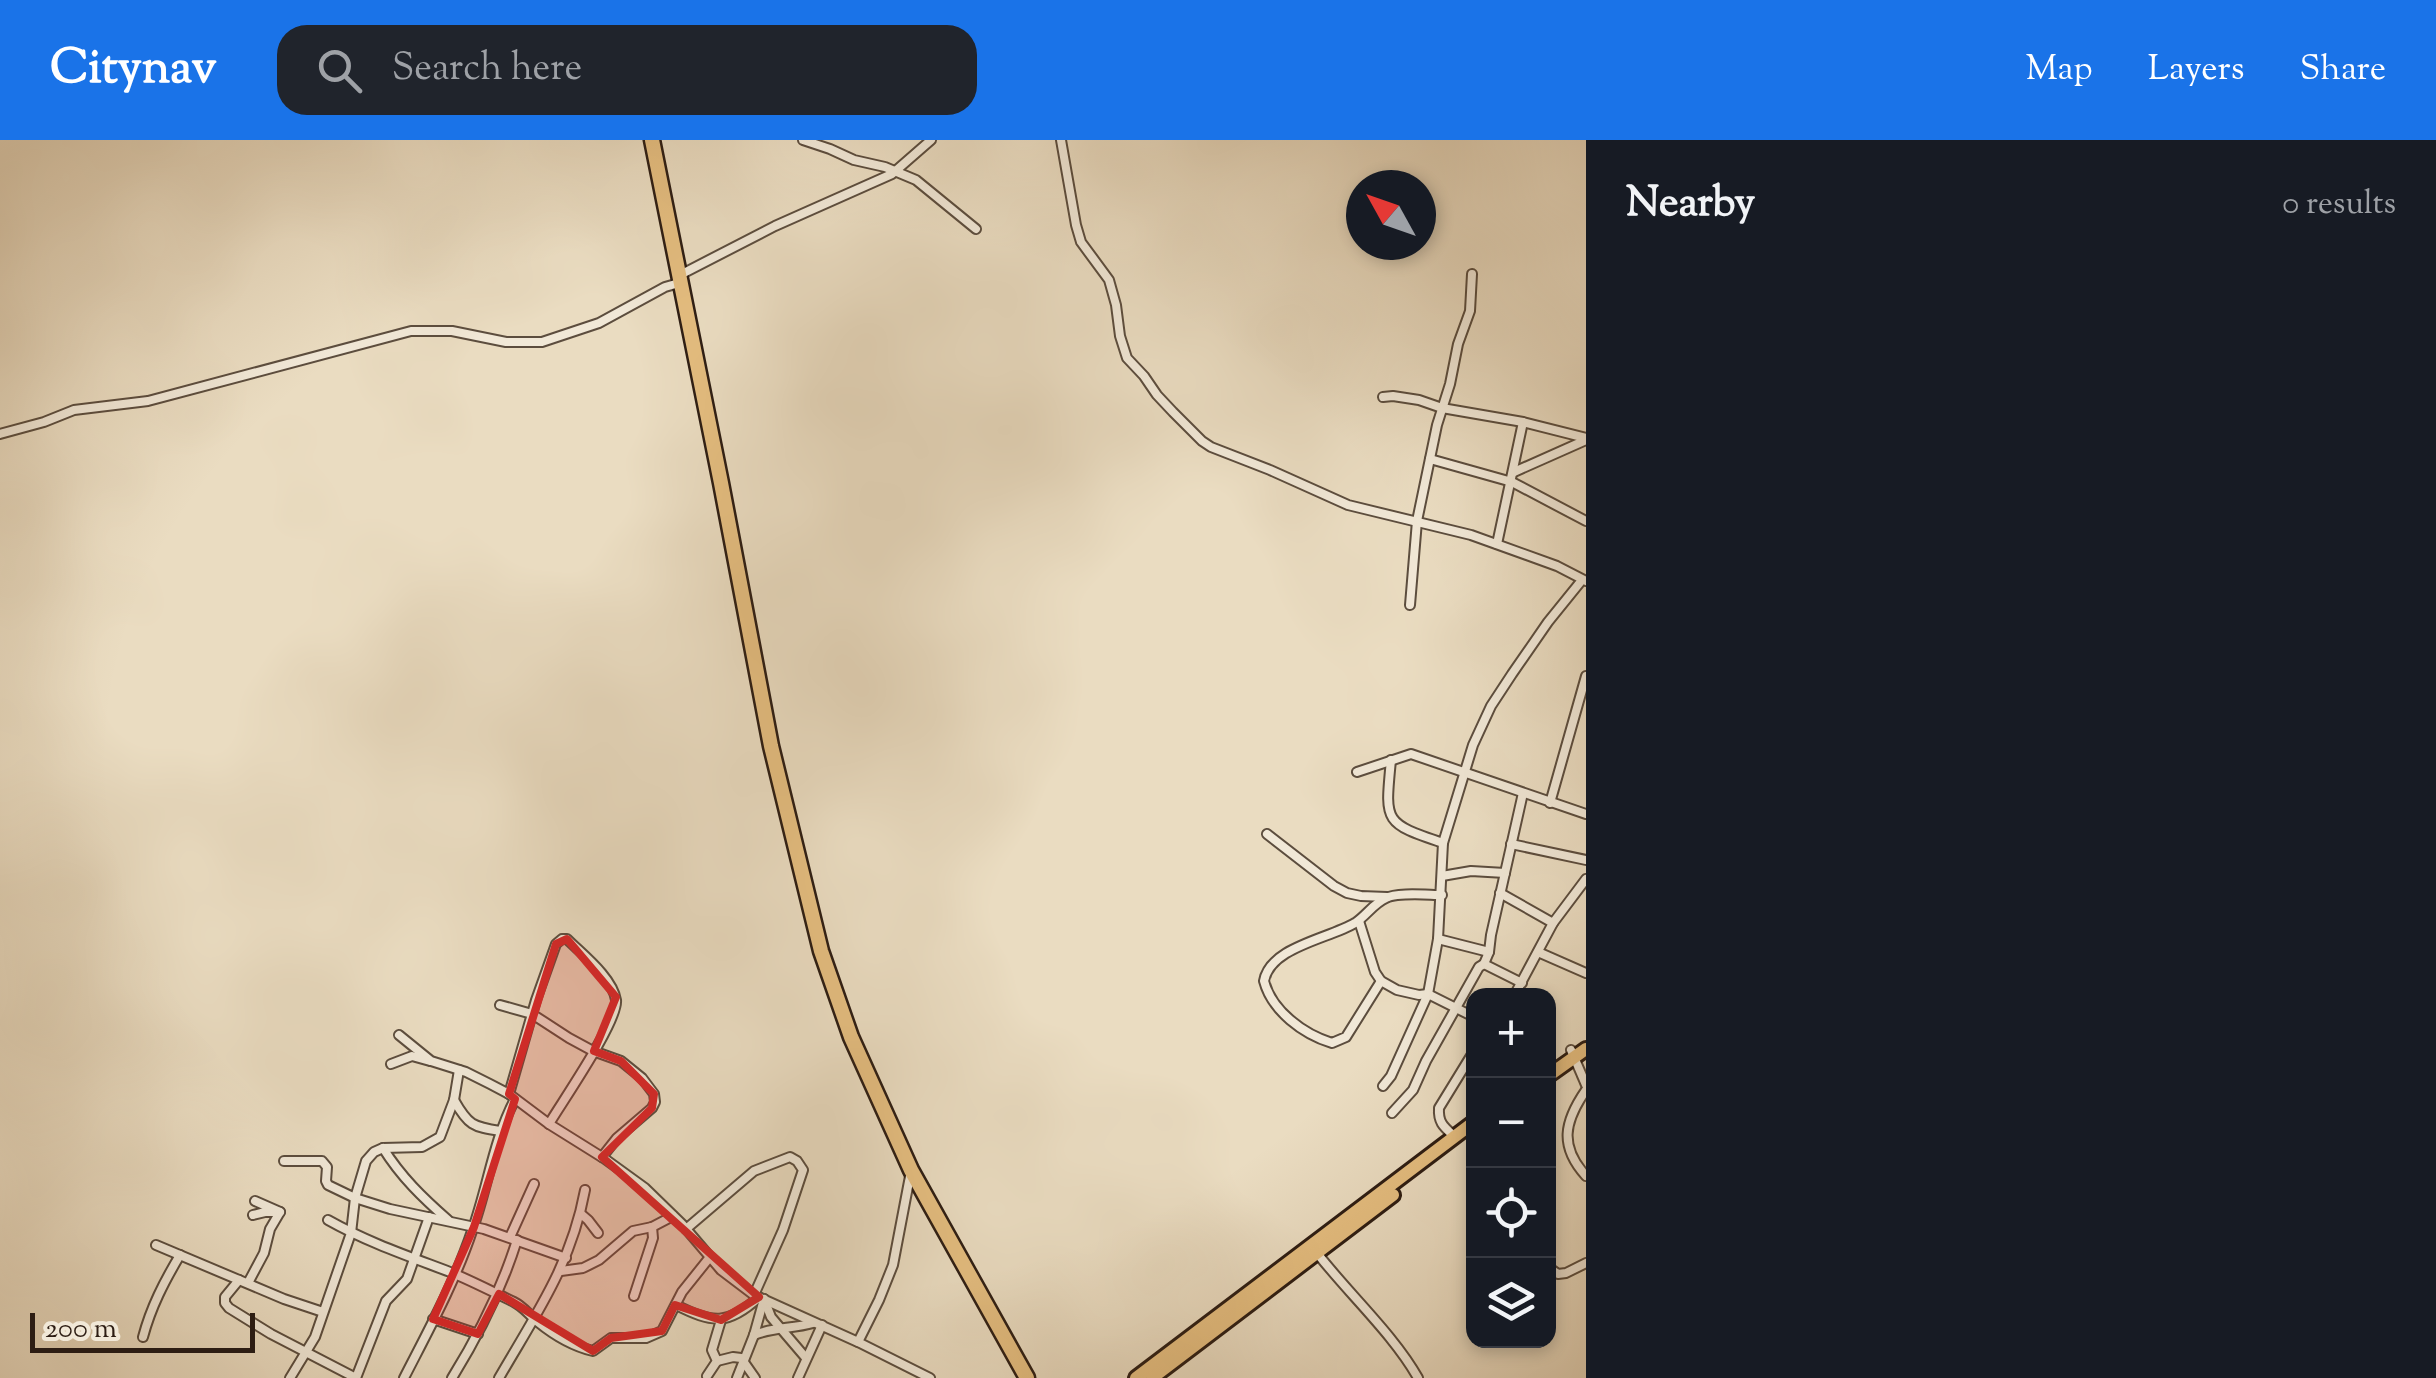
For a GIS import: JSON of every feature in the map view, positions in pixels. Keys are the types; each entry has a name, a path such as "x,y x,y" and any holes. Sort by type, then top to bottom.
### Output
{"highway":[{"path":"652,140 771,746 821,950 851,1037 911,1170 1027,1378"}],"main road":[{"path":"1556,1069 1586,1039"},
{"path":"1556,1062 1586,1049"},
{"path":"1136,1378 1466,1128"},
{"path":"1152,1378 1466,1138"}],"street":[{"path":"802,140 916,180 976,229"},
{"path":"0,434 74,410 148,401 411,331 452,331 506,342 542,342 599,323 775,226 894,172 931,140"},
{"path":"1061,140 1076,225 1082,242 1108,280 1124,351 1157,396 1212,447 1348,505 1497,544 1557,566 1584,581 1548,622 1491,706 1473,745 1443,843 1438,939 1428,994 1383,1086"},
{"path":"1410,605 1416,521 1458,344 1470,311 1472,274"},
{"path":"1383,397 1419,400 1586,439"},
{"path":"1497,544 1523,422"},
{"path":"1513,477 1586,439"},
{"path":"1430,460 1513,477 1586,521"},
{"path":"1550,803 1586,676"},
{"path":"1357,772 1412,754 1586,814"},
{"path":"1391,760 1388,814 1401,828 1443,843"},
{"path":"1392,1113 1413,1090 1489,952 1524,793"},
{"path":"1267,834 1347,893 1442,895"},
{"path":"1511,844 1586,860"},
{"path":"1442,876 1471,871 1505,873"},
{"path":"1519,988 1553,923 1586,879"},
{"path":"1500,893 1553,923"},
{"path":"1381,982 1350,1033 1336,1043 1319,1039 1274,1005 1264,976 1298,946 1331,936 1358,921 1387,896"},
{"path":"1358,921 1381,982 1419,995 1428,994 1466,1014"},
{"path":"404,1378 474,1227 532,1014 556,944 567,939 606,980 616,997 616,1007 549,1124"},
{"path":"1438,939 1489,952"},
{"path":"1538,952 1586,972"},
{"path":"1484,964 1522,984"},
{"path":"500,1005 532,1014 568,1038 622,1060 654,1094 652,1108 602,1157"},
{"path":"399,1035 431,1061"},
{"path":"1572,1054 1586,1088 1572,1110 1567,1139 1575,1164 1586,1176"},
{"path":"392,1064 412,1056 431,1061 460,1070 512,1097 645,1188 729,1277 759,1297 930,1378"},
{"path":"1455,1136 1441,1124 1439,1108 1466,1064"},
{"path":"290,1378 307,1354 324,1312 351,1233 355,1198 366,1161 383,1148 422,1147 440,1137 460,1070"},
{"path":"454,1100 469,1123 500,1131"},
{"path":"383,1148 418,1195 448,1220"},
{"path":"686,1229 754,1172 790,1157 797,1160 802,1170 759,1297 754,1335 738,1378"},
{"path":"284,1161 322,1160 332,1189 390,1209 474,1227 566,1258"},
{"path":"858,1342 893,1265 911,1170"},
{"path":"452,1378 498,1296 534,1184"},
{"path":"499,1378 561,1271 585,1190"},
{"path":"256,1201 280,1212"},
{"path":"280,1212 264,1253 244,1282 225,1298 225,1303 307,1354 356,1378 386,1301 407,1279 430,1217"},
{"path":"252,1215 280,1212"},
{"path":"581,1214 598,1234"},
{"path":"561,1271 582,1268 633,1231 652,1228 673,1216"},
{"path":"328,1220 526,1309 535,1320 578,1347 592,1351 612,1338 646,1338 662,1332 682,1292 710,1256"},
{"path":"634,1296 653,1238 652,1228"},
{"path":"156,1246 324,1312"},
{"path":"1317,1253 1403,1354 1418,1378"},
{"path":"142,1337 162,1286 180,1255"},
{"path":"1556,1273 1566,1274 1586,1263"},
{"path":"676,1305 695,1315 721,1320 731,1318 759,1297"},
{"path":"759,1297 806,1358"},
{"path":"433,1320 478,1334"},
{"path":"718,1361 712,1350 721,1320"},
{"path":"754,1335 818,1324"},
{"path":"798,1378 818,1324"},
{"path":"707,1376 718,1361 732,1357 744,1361 755,1378"}],"highlighted area":[{"path":"567,939 616,997 594,1051 621,1061 654,1094 652,1108 602,1157 759,1297 721,1320 675,1305 662,1331 611,1338 593,1351 499,1294 478,1334 433,1319 474,1227 515,1099 509,1094 556,944"}]}
